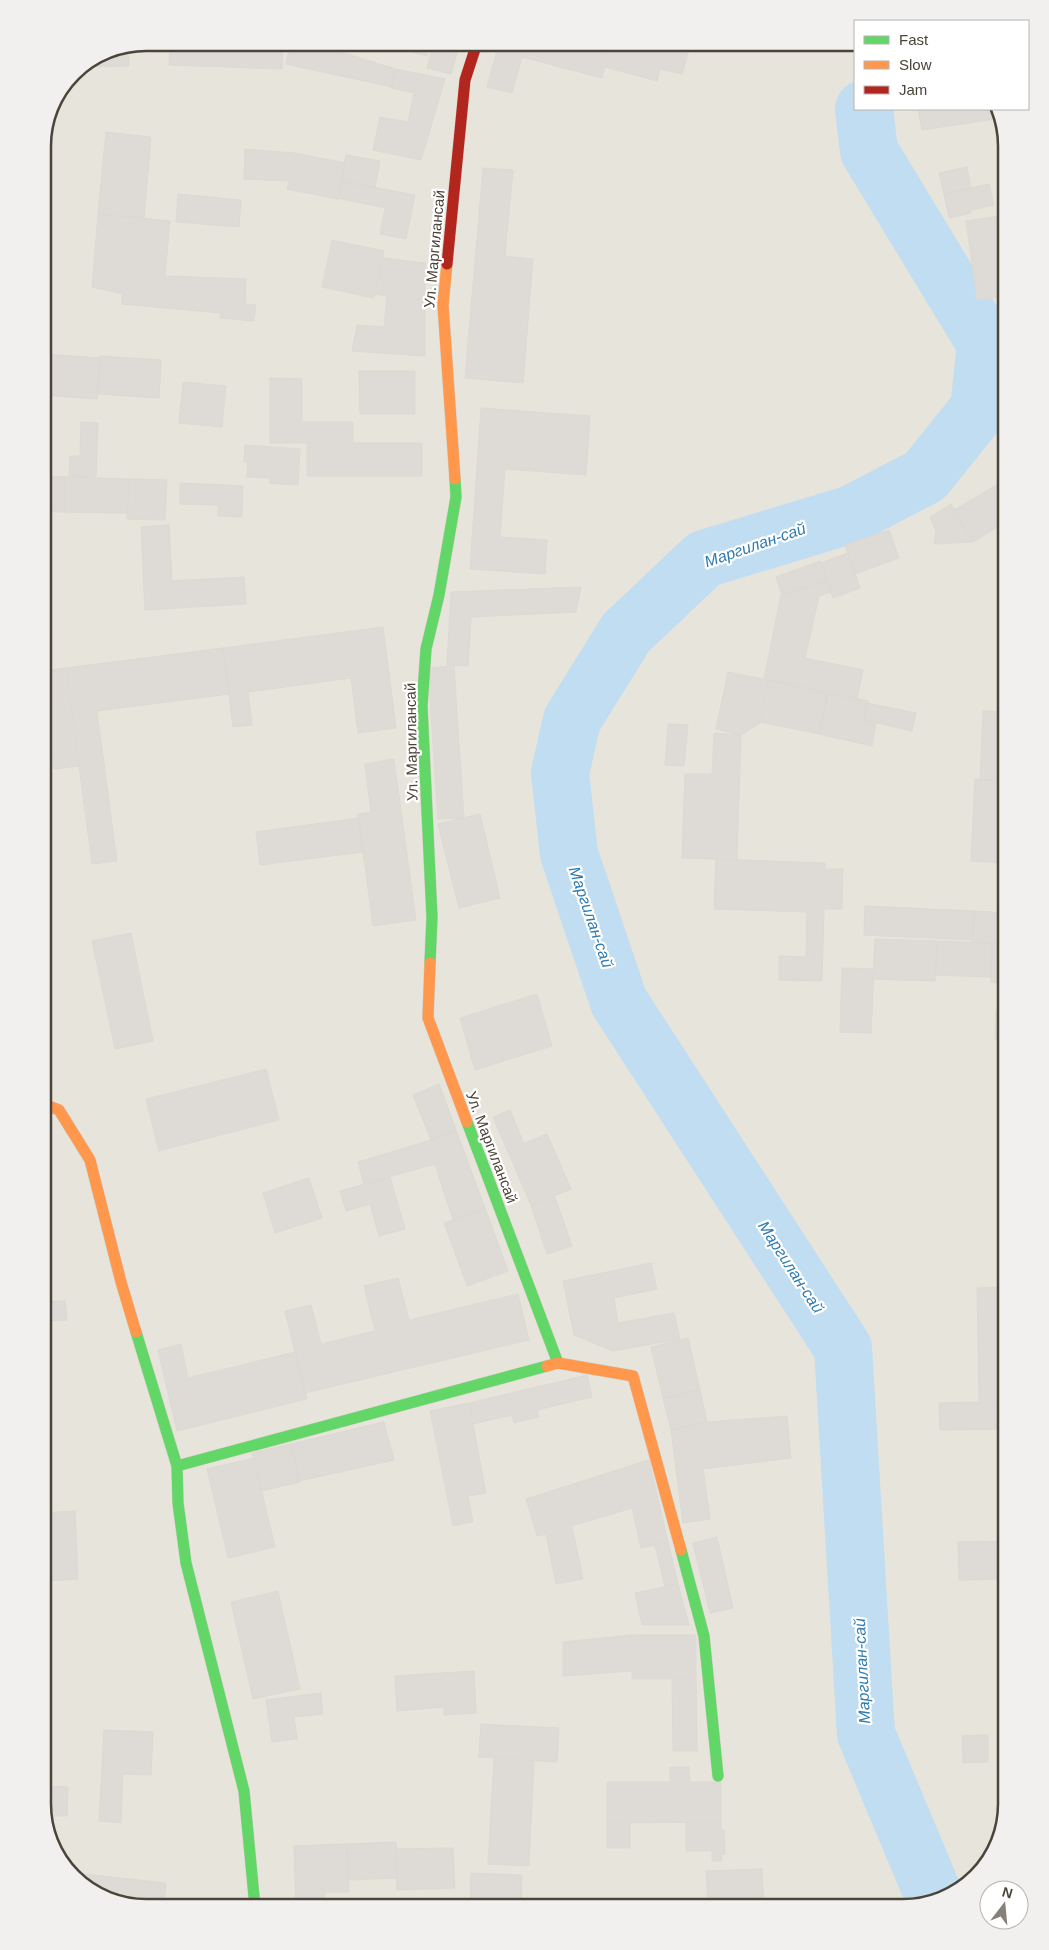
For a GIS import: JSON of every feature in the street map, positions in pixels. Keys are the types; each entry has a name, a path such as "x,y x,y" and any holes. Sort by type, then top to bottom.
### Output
{"street":[{"name":"Ул. Маргилансай","path":"474,51 465,80 443,305 456,497 439,595 426,649 422,706 432,917 428,1018 558,1362"},
{"path":"51,1107 59,1110 90,1160 121,1282 176,1466 178,1503 186,1563 244,1791 254,1899"},
{"path":"176,1466 558,1362 633,1376 704,1636 718,1776"}],"shaded area":[{"path":"140,51 854,51 854,110 991,110 995,121 998,146 998,1804 995,1829 982,1857 966,1875 939,1892 928,1896 903,1899 140,1899 110,1892 88,1879 71,1862 58,1840 51,1810 51,140 58,110 75,83 93,67 110,58"}],"building":[{"path":"170,51 283,51 282,69 169,65"},
{"path":"289,51 338,51 395,69 392,87 286,64"},
{"path":"408,51 428,51 427,56"},
{"path":"432,51 458,51 451,74 427,68"},
{"path":"497,51 599,51 607,53 608,51 689,51 682,74 660,69 657,81 605,67 602,78 522,57 512,93 487,87"},
{"path":"128,53 129,66 93,67 110,58"},
{"path":"395,69 445,79 421,160 373,150 380,117 408,122 414,93 391,88"},
{"path":"918,110 991,110 994,119 922,130"},
{"path":"106,132 151,137 144,218 98,214"},
{"path":"245,149 294,153 345,163 338,199 287,189 289,181 244,179"},
{"path":"346,155 380,161 375,188 341,181"},
{"path":"967,167 971,189 944,194 939,173"},
{"path":"483,168 513,170 505,256 533,259 523,383 465,378"},
{"path":"341,181 415,195 406,239 380,234 385,208 338,198"},
{"path":"989,184 994,205 970,210 971,213 949,218 944,194"},
{"path":"178,194 241,200 239,227 176,222"},
{"path":"98,214 170,221 165,276 246,279 245,304 256,305 254,321 220,318 221,313 122,304 122,294 92,287"},
{"path":"998,216 998,297 977,300 966,221"},
{"path":"332,240 384,251 374,298 322,287"},
{"path":"383,258 425,263 425,356 352,351 357,325 384,327 387,296 375,294"},
{"path":"51,355 100,358 97,399 51,396"},
{"path":"100,356 161,360 159,398 98,394"},
{"path":"359,371 415,371 415,414 360,414"},
{"path":"270,378 302,379 302,422 353,422 353,443 270,443"},
{"path":"183,382 226,386 222,427 179,423"},
{"path":"481,408 590,416 586,475 505,469 500,537 547,540 545,574 470,569"},
{"path":"81,422 98,423 96,477 69,476 70,456 80,456"},
{"path":"307,443 422,443 422,476 307,476"},
{"path":"245,445 300,449 298,485 270,483 270,478 247,477 248,462 244,462"},
{"path":"51,476 65,477 64,512 51,511"},
{"path":"65,477 129,479 128,513 64,512"},
{"path":"129,479 167,480 165,520 127,519"},
{"path":"180,483 243,486 242,517 218,516 218,505 180,504"},
{"path":"998,484 998,527 973,542 954,510"},
{"path":"951,504 973,542 934,544 936,531 930,517"},
{"path":"169,525 172,581 244,577 246,604 145,610 141,527"},
{"path":"889,530 899,558 855,574 845,545"},
{"path":"848,553 860,588 833,598 821,563"},
{"path":"820,561 827,580 782,596 776,577"},
{"path":"827,580 831,592 819,596 805,658 863,670 857,699 764,679 781,595"},
{"path":"581,587 576,612 471,617 468,666 447,665 451,592"},
{"path":"383,627 396,728 358,733 351,678 248,692 252,725 233,727 223,648"},
{"path":"223,648 229,694 97,711 117,861 92,864 66,668"},
{"path":"454,666 464,818 438,819 428,668"},
{"path":"66,668 79,766 54,769 51,744 51,670"},
{"path":"728,672 768,680 760,723 741,735 716,729"},
{"path":"768,680 828,693 819,734 760,722"},
{"path":"828,693 868,701 864,720 876,723 872,746 819,734"},
{"path":"867,703 916,713 912,731 864,720"},
{"path":"983,711 998,712 998,781 980,780"},
{"path":"668,724 688,725 684,766 665,765"},
{"path":"714,733 741,735 737,860 682,858 685,774 712,774"},
{"path":"394,759 416,920 373,926 358,814 371,812 365,764"},
{"path":"975,779 998,780 998,863 971,861"},
{"path":"480,814 500,898 459,908 438,824"},
{"path":"359,818 363,852 260,865 256,832"},
{"path":"716,859 825,863 825,869 843,869 842,909 824,909 822,981 779,980 779,956 806,957 807,912 714,909"},
{"path":"865,906 974,911 973,940 864,935"},
{"path":"974,911 998,912 998,944 972,942"},
{"path":"131,933 153,1041 115,1049 92,941"},
{"path":"875,939 937,941 935,981 873,979"},
{"path":"937,941 992,943 991,977 936,975"},
{"path":"992,943 998,943 998,982 991,982"},
{"path":"842,968 874,969 871,1033 840,1032"},
{"path":"537,994 552,1046 475,1070 460,1018"},
{"path":"996,1009 998,1009 998,1039 995,1039"},
{"path":"266,1069 279,1120 159,1151 146,1099"},
{"path":"439,1084 456,1130 431,1140 413,1095"},
{"path":"510,1110 524,1144 507,1150 493,1117"},
{"path":"456,1130 485,1208 453,1220 435,1164 364,1184 358,1162 431,1140"},
{"path":"547,1134 571,1189 531,1205 507,1150"},
{"path":"390,1177 405,1229 379,1236 370,1204 346,1211 340,1191"},
{"path":"309,1178 322,1218 275,1233 263,1193"},
{"path":"555,1197 572,1246 547,1254 531,1205"},
{"path":"485,1208 508,1271 467,1286 444,1223"},
{"path":"651,1263 657,1289 614,1298 618,1323 674,1313 680,1339 613,1351 574,1335 563,1281"},
{"path":"398,1278 409,1320 518,1294 529,1340 305,1393 285,1311 311,1305 321,1344 375,1331 364,1286"},
{"path":"998,1287 998,1402 979,1402 977,1288"},
{"path":"65,1301 67,1320 51,1321 51,1302"},
{"path":"688,1338 700,1390 663,1398 651,1347"},
{"path":"181,1344 188,1378 295,1352 307,1399 177,1431 158,1350"},
{"path":"587,1375 592,1397 537,1410 539,1417 514,1423 512,1415 473,1424 469,1403"},
{"path":"700,1390 707,1422 671,1430 663,1398"},
{"path":"998,1402 998,1429 940,1430 939,1403"},
{"path":"469,1403 486,1493 468,1496 473,1522 453,1526 430,1411"},
{"path":"787,1416 791,1458 703,1469 710,1519 683,1523 671,1430 707,1422"},
{"path":"384,1422 394,1460 299,1481 291,1444"},
{"path":"291,1444 300,1482 261,1491 252,1453"},
{"path":"254,1458 275,1547 228,1558 207,1469"},
{"path":"649,1460 668,1542 641,1548 632,1508 572,1526 583,1579 556,1584 546,1534 537,1536 526,1499"},
{"path":"75,1511 78,1579 51,1581 51,1512"},
{"path":"717,1537 733,1608 710,1613 693,1543"},
{"path":"998,1541 998,1579 959,1580 958,1542"},
{"path":"668,1542 678,1584 665,1587 655,1545"},
{"path":"678,1584 689,1625 642,1625 635,1593"},
{"path":"278,1591 300,1689 253,1699 231,1602"},
{"path":"632,1635 632,1671 563,1676 563,1642"},
{"path":"632,1635 696,1635 696,1679 632,1679"},
{"path":"474,1671 476,1713 444,1715 444,1707 397,1711 395,1676"},
{"path":"672,1679 696,1679 697,1751 673,1751"},
{"path":"321,1693 323,1714 294,1717 297,1739 272,1742 266,1700"},
{"path":"481,1724 559,1728 557,1762 479,1757"},
{"path":"104,1730 153,1732 151,1775 123,1774 121,1823 99,1821"},
{"path":"988,1735 988,1762 963,1763 962,1736"},
{"path":"494,1758 534,1761 529,1866 488,1864"},
{"path":"670,1767 689,1767 690,1782 721,1782 721,1822 607,1823 607,1782 670,1782"},
{"path":"51,1786 68,1787 67,1816 52,1816"},
{"path":"686,1822 721,1822 721,1830 724,1830 725,1855 721,1854 722,1861 712,1861 712,1851 686,1851"},
{"path":"607,1823 630,1823 630,1848 607,1848"},
{"path":"396,1842 397,1878 348,1880 347,1844"},
{"path":"347,1844 349,1892 325,1892 325,1899 296,1899 294,1846"},
{"path":"453,1848 455,1888 397,1890 396,1849"},
{"path":"762,1869 764,1899 708,1899 706,1871"},
{"path":"471,1873 522,1875 521,1899 470,1899"},
{"path":"82,1874 166,1883 164,1899 121,1896 110,1892"}],"waterway":[{"name":"Маргилан-сай","path":"864,110 869,151 986,344 979,409 925,476 852,514 704,559 626,633 572,720 560,773 569,854 619,1002 843,1348 866,1734 933,1894"}],"traffic: fast":[{"path":"430,963 432,917 422,706 426,649 439,595 456,497 455,479"},
{"path":"467,1122 558,1363"},
{"path":"136,1332 177,1466 547,1366"},
{"path":"177,1466 178,1503 186,1563 244,1791 254,1899"},
{"path":"681,1550 704,1636 718,1776"}],"traffic: slow":[{"path":"447,264 443,305 455,479"},
{"path":"430,963 428,1018 467,1122"},
{"path":"51,1107 59,1110 90,1160 121,1282 136,1332"},
{"path":"547,1366 558,1363 633,1376 681,1550"}],"traffic: jam":[{"path":"447,264 465,80 474,51"}]}
